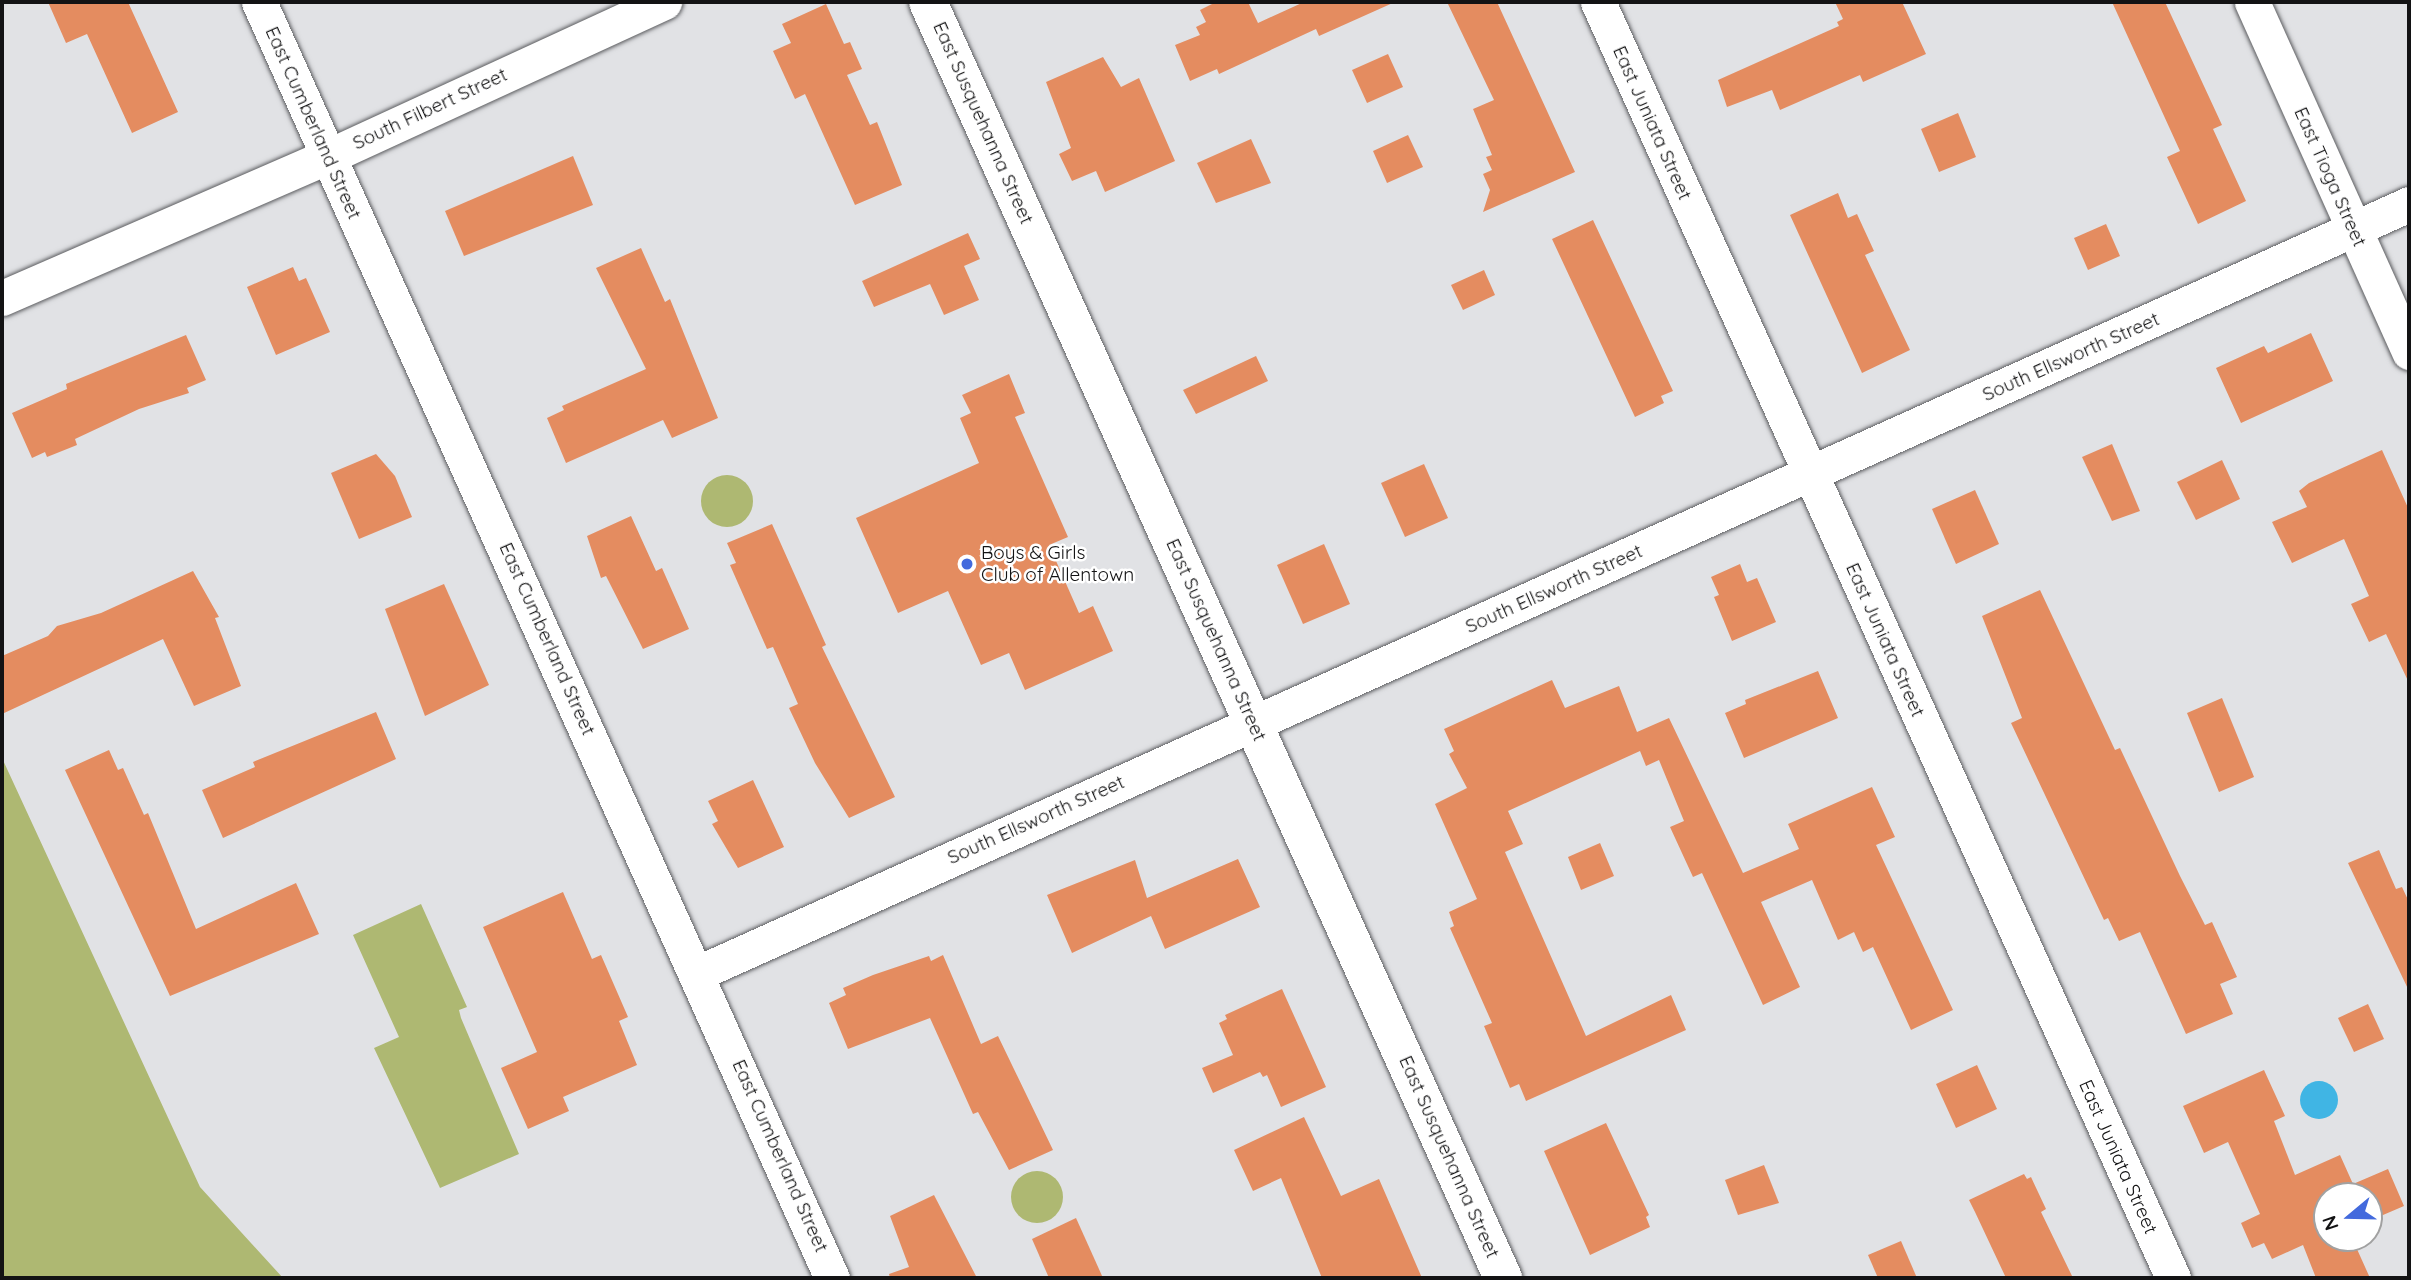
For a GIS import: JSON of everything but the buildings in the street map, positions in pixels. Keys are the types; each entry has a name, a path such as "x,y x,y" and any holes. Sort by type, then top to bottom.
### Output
{"main road":[{"name":"East Susquehanna Street","path":"928,2 1503,1278"}],"street":[{"name":"East Cumberland Street","path":"259,2 698,973 832,1278"},
{"name":"South Filbert Street","path":"2,298 328,156 664,2"},
{"name":"East Juniata Street","path":"1598,2 2173,1278"},
{"name":"East Tioga Street","path":"2252,2 2409,352"},
{"name":"South Ellsworth Street","path":"698,973 2409,204"}],"green space":[{"path":"727,475 737,477 745,483 751,491 751,511 745,519 737,525 727,527 717,525 709,519 703,511 701,501 703,491 709,483 717,477"},
{"path":"2,758 200,1187 283,1278 2,1278"},
{"path":"421,904 467,1007 459,1010 461,1018 519,1154 440,1188 374,1048 399,1037 353,935"},
{"path":"1037,1171 1056,1178 1063,1197 1056,1216 1037,1223 1018,1216 1011,1197 1018,1178"}],"water":[{"path":"2319,1081 2333,1086 2338,1100 2333,1114 2319,1119 2305,1114 2300,1100 2305,1086"}],"place":[{"name":"Boys & Girls Club of Allentown","path":"967,564"}]}
